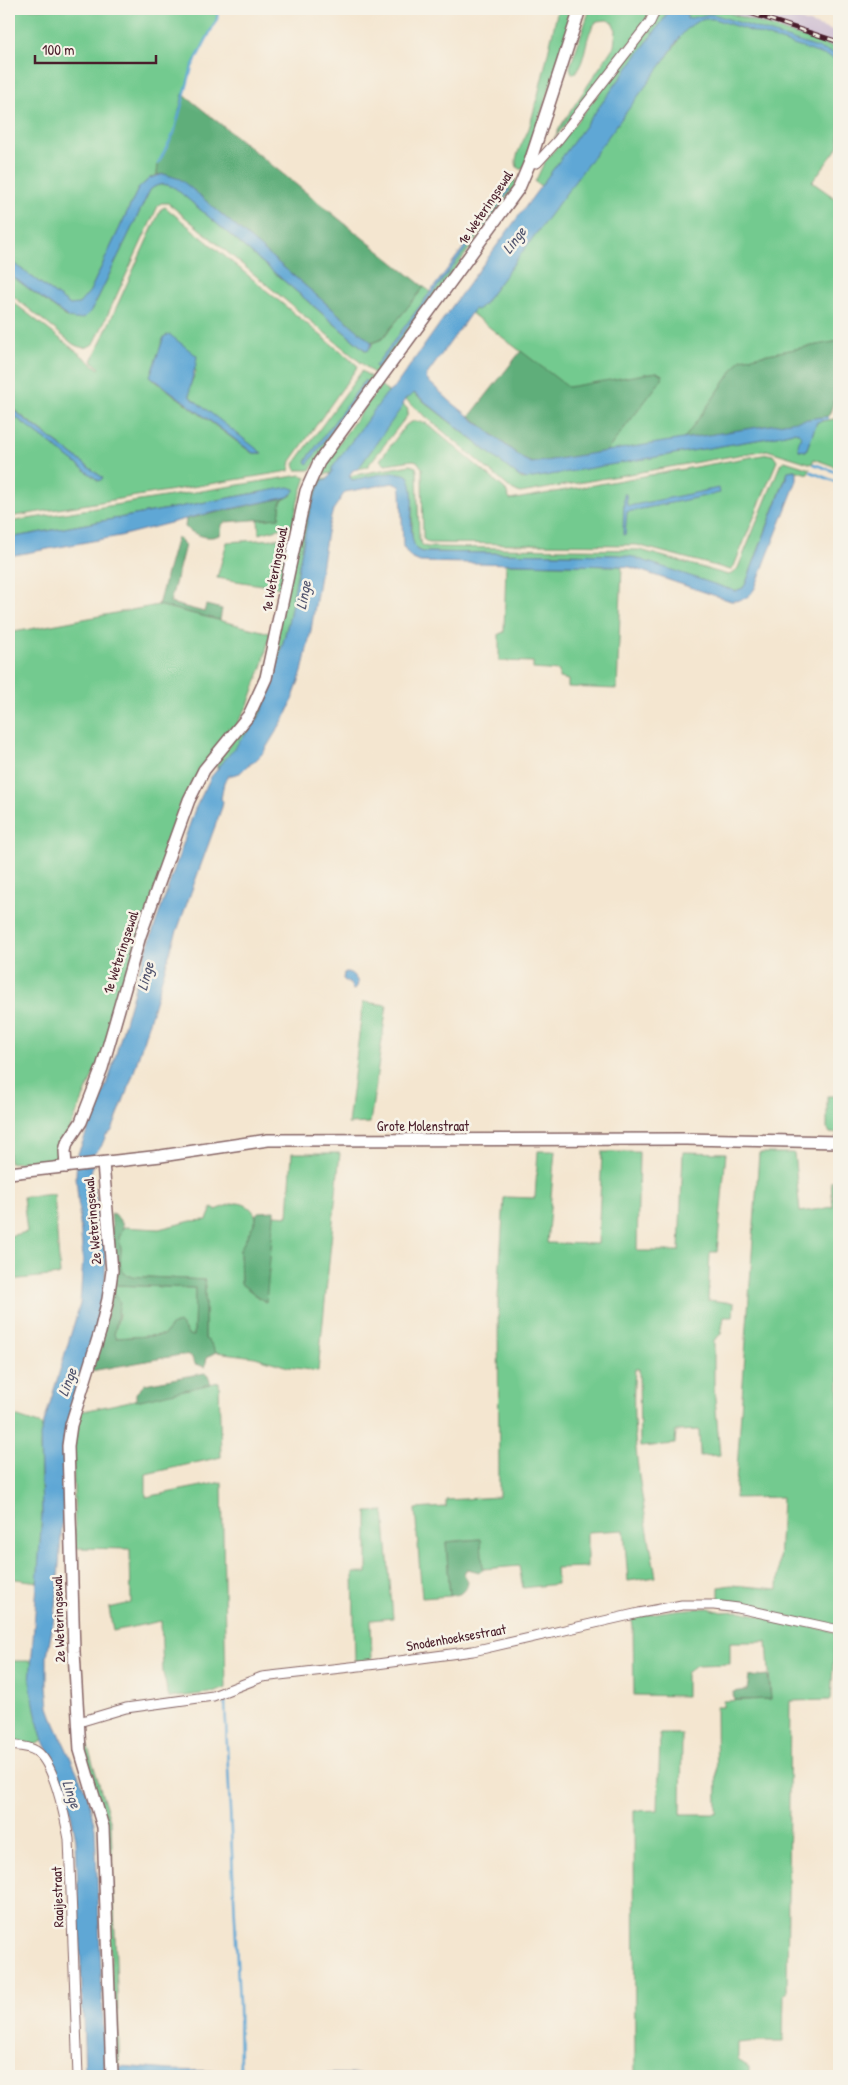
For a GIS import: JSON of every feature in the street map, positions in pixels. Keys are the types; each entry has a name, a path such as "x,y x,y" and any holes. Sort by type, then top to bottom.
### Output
{"street":[{"name":"1e Weteringsewal","path":"70,1167 65,1151 67,1143 81,1122 102,1068 140,936 191,794 204,770 249,715 266,678 279,625 302,506 312,474 513,197 530,162 580,9"},
{"path":"530,162 537,163 558,140 650,22 656,9"},
{"name":"Grote Molenstraat","path":"9,1173 100,1164 268,1140 695,1139 839,1142"},
{"name":"2e Weteringsewal","path":"100,1164 112,1271 102,1324 71,1425 68,1446 74,1652 80,1750 103,1827 112,2076"},
{"name":"Snodenhoeksestraat","path":"79,1722 126,1708 213,1696 262,1677 473,1651 682,1605 714,1605 738,1608 839,1630"},
{"name":"Raaijestraat","path":"9,1744 33,1750 40,1756 54,1780 65,1818 69,1839 78,2076"}],"shaded area":[{"path":"717,9 768,9 839,33 839,49"}],"green space":[{"path":"9,9 218,9 217,19 192,67 174,133 158,164 157,175 150,178 138,189 90,291 82,302 75,306 70,305 9,260"},
{"path":"558,9 575,9 523,169 519,169 516,165 517,155 530,125"},
{"path":"590,9 652,9 642,28 554,139 614,46 616,30 612,22 607,20 597,21 589,33 582,62 574,74 572,74 570,67"},
{"path":"661,9 669,9 664,19 541,186 535,182 544,163 654,23"},
{"path":"687,9 717,9 839,49 839,146 812,182 839,201 839,341 741,359 684,439 606,452 662,379 662,375 657,372 568,388 471,313 474,309 480,308 483,305 677,43 686,19"},
{"path":"183,94 424,287 382,339 372,343 192,189 164,174 157,175 158,164 174,133"},
{"path":"515,179 516,185 377,376 168,203 161,203 158,206 95,342 90,346 79,347 73,344 9,293 9,274 68,318 95,304 150,190 159,185 168,185 175,188 366,351 372,346 372,343 382,339 424,287 431,292 375,367 510,189 508,188"},
{"path":"165,207 358,366 291,461 289,471 9,517 9,412 99,481 103,478 9,406 9,299 99,369 92,361 161,209","holes":["164,337 196,371 189,388 190,397 261,453 252,453 150,377"]},
{"path":"839,341 839,386 829,416 684,439 741,359"},
{"path":"521,351 568,387 657,372 662,375 662,379 606,452 532,463 523,459 470,416"},
{"path":"362,371 374,379 310,470 296,470 294,464","holes":["366,381 307,463 310,455"]},
{"path":"381,385 388,392 332,468 332,473 322,475 317,473"},
{"path":"413,393 522,479 768,438 793,432 800,433 801,436 798,445 799,450 806,451 817,422 839,418 839,468 814,459 812,464 767,450 520,493 510,488 405,399"},
{"path":"402,404 408,409 407,416 367,467 358,469"},
{"path":"414,421 426,423 505,489 510,500 768,454 773,455 777,461 731,570 637,545 429,543 423,539 422,468 417,461 413,460 385,464 380,460 406,425"},
{"path":"785,461 810,469 808,474 794,470 788,471 746,583 743,588 735,591 620,555 422,552 417,550 412,541 412,492 396,474 352,480 349,476 410,465 416,467 419,539 423,546 640,550 728,575 734,573 738,568 781,463"},
{"path":"301,475 306,477 292,528 278,529 259,534 258,520 279,518 281,501 292,495 261,492 9,538 9,522"},
{"path":"328,478 314,501 308,517 289,619 271,690 264,708 249,732 218,769 216,767 218,760 258,708 301,525 315,479"},
{"path":"288,497 281,501 279,518 225,522 222,525 221,534 212,537 197,535 185,527 186,519"},
{"path":"177,537 185,545 170,603 204,612 206,605 222,609 220,620 158,605"},
{"path":"291,538 281,588 217,578 227,542"},
{"path":"506,564 622,566 617,689 568,687 568,680 559,678 559,671 533,669 533,662 499,661 499,634 504,632"},
{"path":"158,605 270,633 263,664 248,705 236,726 191,783 102,1055 62,1147 60,1158 55,1160 9,1163 9,633"},
{"path":"363,1002 387,1005 370,1123 348,1124"},
{"path":"827,1096 839,1096 839,1134 830,1133 827,1128"},
{"path":"538,1151 555,1151 547,1243 598,1244 602,1152 639,1152 637,1251 679,1251 683,1152 726,1153 717,1252 710,1252 708,1300 734,1303 733,1317 724,1317 721,1334 714,1340 714,1387 720,1455 700,1456 699,1430 676,1431 675,1444 640,1447 639,1369 635,1369 634,1421 636,1447 642,1499 656,1577 628,1581 624,1530 587,1532 587,1567 556,1568 557,1584 523,1588 519,1566 483,1569 480,1539 446,1542 450,1596 422,1598 415,1509 446,1507 446,1500 499,1497 498,1297 504,1197 535,1198"},
{"path":"292,1153 340,1153 318,1371 288,1367 255,1357 216,1352 210,1342 205,1339 205,1280 128,1276 121,1270 120,1263 121,1249 119,1238 123,1227 159,1229 191,1221 207,1220 212,1208 216,1210 236,1203 243,1204 252,1210 256,1220 240,1250 241,1284 265,1302 274,1215 288,1216"},
{"path":"759,1153 794,1153 800,1212 833,1207 831,1181 839,1180 839,1628 719,1603 719,1587 731,1585 778,1589 782,1497 735,1498"},
{"path":"54,1194 60,1275 9,1280 9,1236 27,1232 23,1197"},
{"path":"274,1211 266,1302 241,1284 240,1250 256,1220 256,1214"},
{"path":"111,1213 115,1214 122,1223 123,1227 119,1238 121,1250 120,1264 121,1270 128,1276 205,1280 205,1339 210,1342 216,1352 207,1357 205,1367 195,1364 191,1356 180,1355 91,1371 113,1292 120,1302 114,1335 116,1338 164,1335 171,1326 179,1323 188,1335 194,1336 195,1288 114,1285"},
{"path":"114,1285 195,1288 194,1337 188,1335 183,1327 175,1324 164,1335 116,1338 114,1335 119,1314 113,1292"},
{"path":"205,1373 208,1375 211,1384 136,1401 136,1393 145,1384"},
{"path":"219,1382 221,1457 146,1474 146,1497 222,1482 226,1688 216,1692 169,1698 163,1673 161,1621 113,1631 109,1608 131,1603 130,1549 75,1548 73,1444 79,1412"},
{"path":"9,1414 42,1425 40,1447 42,1514 38,1582 9,1578"},
{"path":"384,1511 393,1618 371,1620 372,1663 355,1665 353,1573 367,1573 367,1512"},
{"path":"481,1539 483,1570 479,1572 468,1569 465,1571 464,1575 468,1582 466,1589 460,1594 450,1596 446,1542"},
{"path":"709,1608 721,1612 739,1611 835,1632 831,1700 790,1701 787,1993 784,1994 783,2041 738,2043 738,2060 749,2067 749,2076 635,2076 634,1811 658,1810 660,1734 682,1734 681,1814 717,1814 716,1707 723,1707 723,1701 771,1699 767,1642 730,1642 730,1664 696,1665 686,1673 686,1696 634,1695 633,1626 632,1621 629,1620 669,1611"},
{"path":"9,1661 32,1661 30,1682 43,1741 34,1745 9,1740"},
{"path":"768,1675 771,1699 734,1700 733,1692 747,1690 749,1677"},
{"path":"173,1705 176,1707 90,1724 89,1720 118,1712"},
{"path":"89,1720 87,1744 111,1823 120,2073 162,2076 116,2076 105,1826 86,1764 84,1726"}],"water":[{"name":"Linge","path":"669,9 687,9 687,19 709,14 716,15 839,55 839,60 714,19 705,19 689,27 483,305 477,310 474,309 426,376 427,380 451,402 523,459 532,463 821,417 822,421 817,422 806,451 799,450 798,445 801,436 799,433 793,432 768,438 527,479 518,476 414,393 406,398 402,407 358,469 353,470 349,476 352,480 389,473 408,476 412,494 411,524 413,542 417,550 422,552 620,555 633,557 735,591 743,588 746,583 788,471 794,470 797,472 797,480 755,588 748,597 739,600 731,601 630,567 420,562 411,558 403,547 401,491 400,486 393,483 345,492 333,510 327,532 302,672 288,712 263,753 240,773 228,776 224,782 221,799 223,801 222,807 174,939 133,1075 113,1128 106,1135 101,1147 94,1154 91,1174 106,1244 105,1293 101,1313 64,1438 63,1510 56,1606 47,1657 49,1707 88,1796 95,1828 105,2064 101,2076 88,2076 85,2069 76,1839 68,1800 58,1772 43,1741 30,1682 42,1514 40,1436 80,1304 83,1259 76,1176 77,1156 110,1075 141,966 195,809 211,777 258,719 271,690 289,619 308,517 320,485 323,480 327,480 332,472 332,468 386,394 394,388 664,19"},
{"path":"164,174 180,179 370,341 372,343 368,351 175,188 168,185 159,185 150,190 95,304 85,317 78,319 69,318 9,274 9,260 70,305 79,304 90,291 138,189 150,178"},
{"path":"508,188 510,190 377,368 375,366"},
{"path":"169,334 197,356 190,388 190,397 262,453 253,453 150,376 164,337"},
{"path":"365,380 367,382 308,464 306,462 310,455"},
{"path":"9,407 103,478 99,481 9,412"},
{"path":"289,487 295,489 295,491 288,497 197,516 120,536 9,556 9,538"},
{"path":"719,488 720,493 627,512 625,535 623,535 624,494 626,494 627,505 629,506"},
{"path":"346,972 352,974 356,979 358,983 356,989 353,990 350,984 343,979"},
{"path":"120,2066 171,2070 387,2076 142,2076 122,2074 120,2073"}],"waterway":[{"path":"158,164 174,133 192,67 217,19 218,9"},
{"path":"821,419 828,418"},
{"path":"814,464 839,473"},
{"path":"811,472 839,483"},
{"path":"225,1702 239,2004 240,2071"}],"railway":[{"path":"737,9 839,42"}]}
